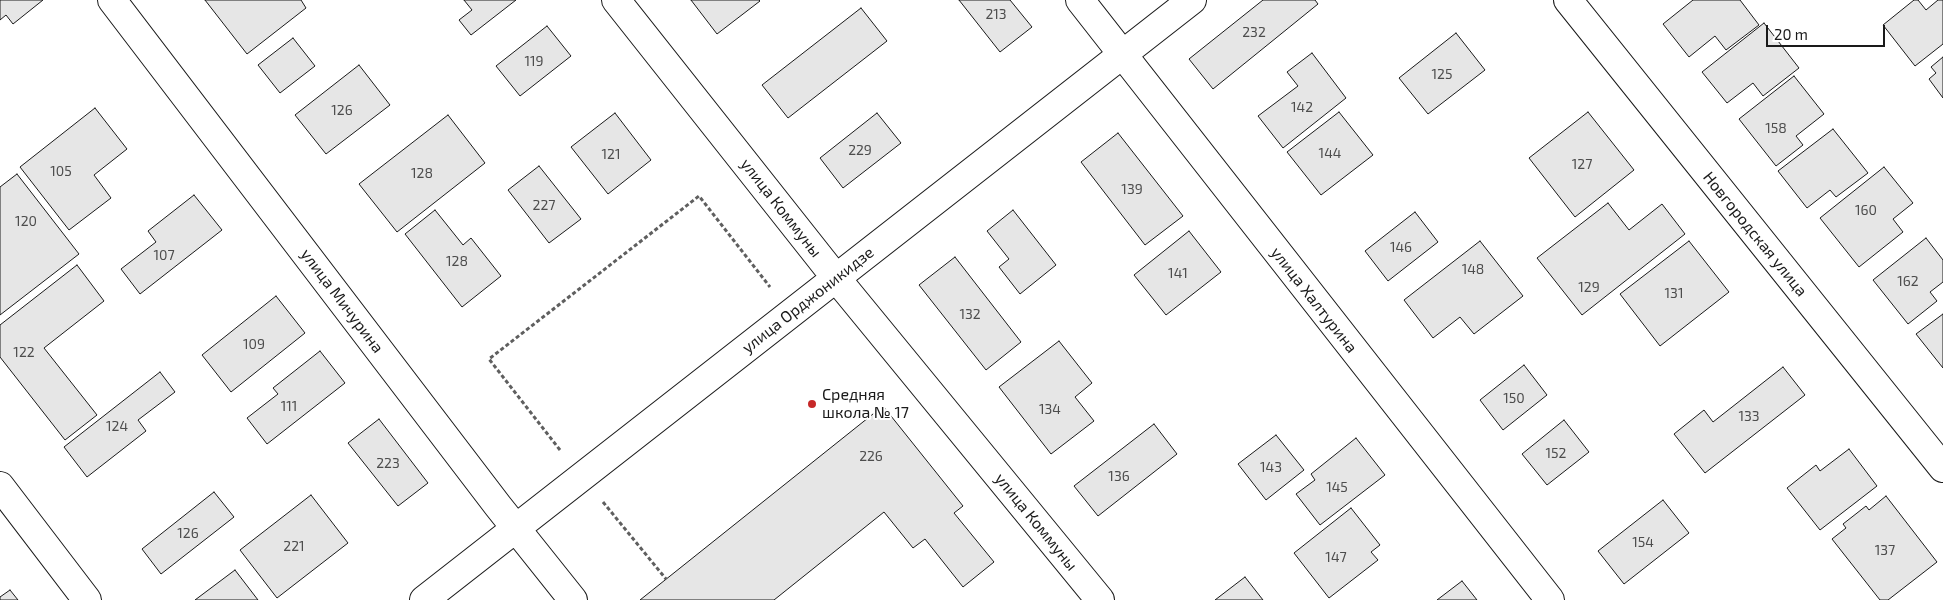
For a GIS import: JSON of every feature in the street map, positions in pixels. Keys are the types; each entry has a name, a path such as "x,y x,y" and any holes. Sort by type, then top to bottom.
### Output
{"street":[{"name":"улица Мичурина","path":"112,0 573,600"},
{"name":"улица Коммуны","path":"616,0 836,278 1100,600"},
{"name":"улица Халтурина","path":"1080,0 1550,600"},
{"name":"улица Орджоникидзе","path":"424,600 1192,0"},
{"name":"Новгородская улица","path":"1568,0 1943,468"},
{"path":"0,486 87,600"}],"path":[{"path":"564,455 489,359 699,196 774,291"}],"building":[{"path":"0,0 43,0 13,24 6,15 0,20"},
{"path":"205,0 301,0 306,8 247,54"},
{"path":"464,0 516,0 471,35 459,20 472,10"},
{"path":"691,0 759,0 760,1 717,34"},
{"path":"959,0 1010,0 1032,27 1000,52"},
{"path":"1263,0 1315,0 1318,4 1213,89 1189,59"},
{"path":"1693,0 1740,0 1759,25 1726,50 1715,36 1689,57 1663,24"},
{"path":"1914,0 1918,0 1926,10 1938,0 1943,0 1943,44 1915,66 1883,25"},
{"path":"861,8 887,41 788,118 762,85"},
{"path":"1764,23 1799,68 1763,96 1753,83 1727,103 1702,72"},
{"path":"547,26 571,56 520,96 496,66"},
{"path":"1456,33 1485,70 1428,114 1399,78"},
{"path":"293,38 315,66 280,93 258,65"},
{"path":"1312,53 1346,98 1283,148 1258,116 1298,86 1287,72"},
{"path":"1943,57 1943,98 1929,79 1936,73 1931,67"},
{"path":"359,65 390,105 326,154 295,115"},
{"path":"1794,76 1824,114 1796,136 1803,145 1776,166 1739,119"},
{"path":"95,108 127,149 94,175 111,198 69,230 20,167"},
{"path":"1339,112 1373,155 1321,195 1287,152"},
{"path":"1588,112 1634,170 1575,217 1529,158"},
{"path":"615,113 651,160 608,194 571,147"},
{"path":"877,113 901,143 843,188 820,158"},
{"path":"448,115 485,163 397,232 359,184"},
{"path":"1833,129 1868,173 1836,197 1830,190 1807,208 1778,171"},
{"path":"1118,133 1183,216 1145,245 1081,162"},
{"path":"539,166 581,219 549,243 508,190"},
{"path":"1884,167 1913,203 1893,219 1903,232 1859,267 1820,218"},
{"path":"17,174 79,254 0,315 0,187"},
{"path":"194,195 222,230 140,294 121,269 156,242 148,231"},
{"path":"1608,203 1629,230 1662,204 1685,234 1582,315 1537,258"},
{"path":"435,210 463,245 471,238 501,276 462,307 405,234"},
{"path":"1013,210 1056,265 1020,294 999,267 1009,259 987,231"},
{"path":"1415,212 1438,242 1388,281 1365,251"},
{"path":"1189,231 1221,272 1166,315 1134,275"},
{"path":"1926,238 1943,260 1943,282 1930,292 1937,301 1908,324 1873,280"},
{"path":"1480,241 1523,296 1474,334 1460,317 1433,338 1404,300"},
{"path":"1689,241 1729,292 1660,346 1620,294"},
{"path":"955,257 1021,342 986,370 919,285"},
{"path":"77,265 104,301 44,348 97,415 65,440 0,357 0,325"},
{"path":"276,296 305,333 231,392 202,355"},
{"path":"1943,314 1943,368 1916,334"},
{"path":"1059,341 1092,383 1075,397 1094,421 1051,454 999,387"},
{"path":"320,351 345,383 267,444 247,418 278,394 273,388"},
{"path":"1524,365 1547,395 1503,430 1480,400"},
{"path":"1783,367 1805,395 1705,473 1674,434 1704,410 1713,422"},
{"path":"160,372 175,392 138,420 146,431 87,477 64,447"},
{"path":"883,406 963,506 954,513 994,562 963,587 925,539 913,548 884,512 774,600 640,600"},
{"path":"379,419 428,483 398,506 348,443"},
{"path":"1564,420 1589,452 1547,485 1522,454"},
{"path":"1154,424 1177,454 1098,516 1074,486"},
{"path":"1276,435 1304,470 1266,500 1238,464"},
{"path":"1356,438 1385,475 1320,525 1296,494 1315,480 1311,474"},
{"path":"1849,449 1877,486 1820,530 1787,488 1816,465 1820,471"},
{"path":"214,492 234,517 161,574 142,549"},
{"path":"311,495 348,543 277,598 240,550"},
{"path":"1886,496 1937,562 1888,600 1880,600 1832,539 1846,528 1843,524 1866,506 1869,510"},
{"path":"1663,500 1689,533 1624,584 1598,551"},
{"path":"1351,508 1380,545 1371,552 1378,560 1329,598 1294,553"},
{"path":"235,570 258,600 195,600"},
{"path":"1245,577 1263,600 1215,600"},
{"path":"1462,581 1477,600 1437,600"},
{"path":"10,590 18,600 0,600 0,597"}],"place":[{"name":"Средняя школа № 17","path":"812,404"}]}
